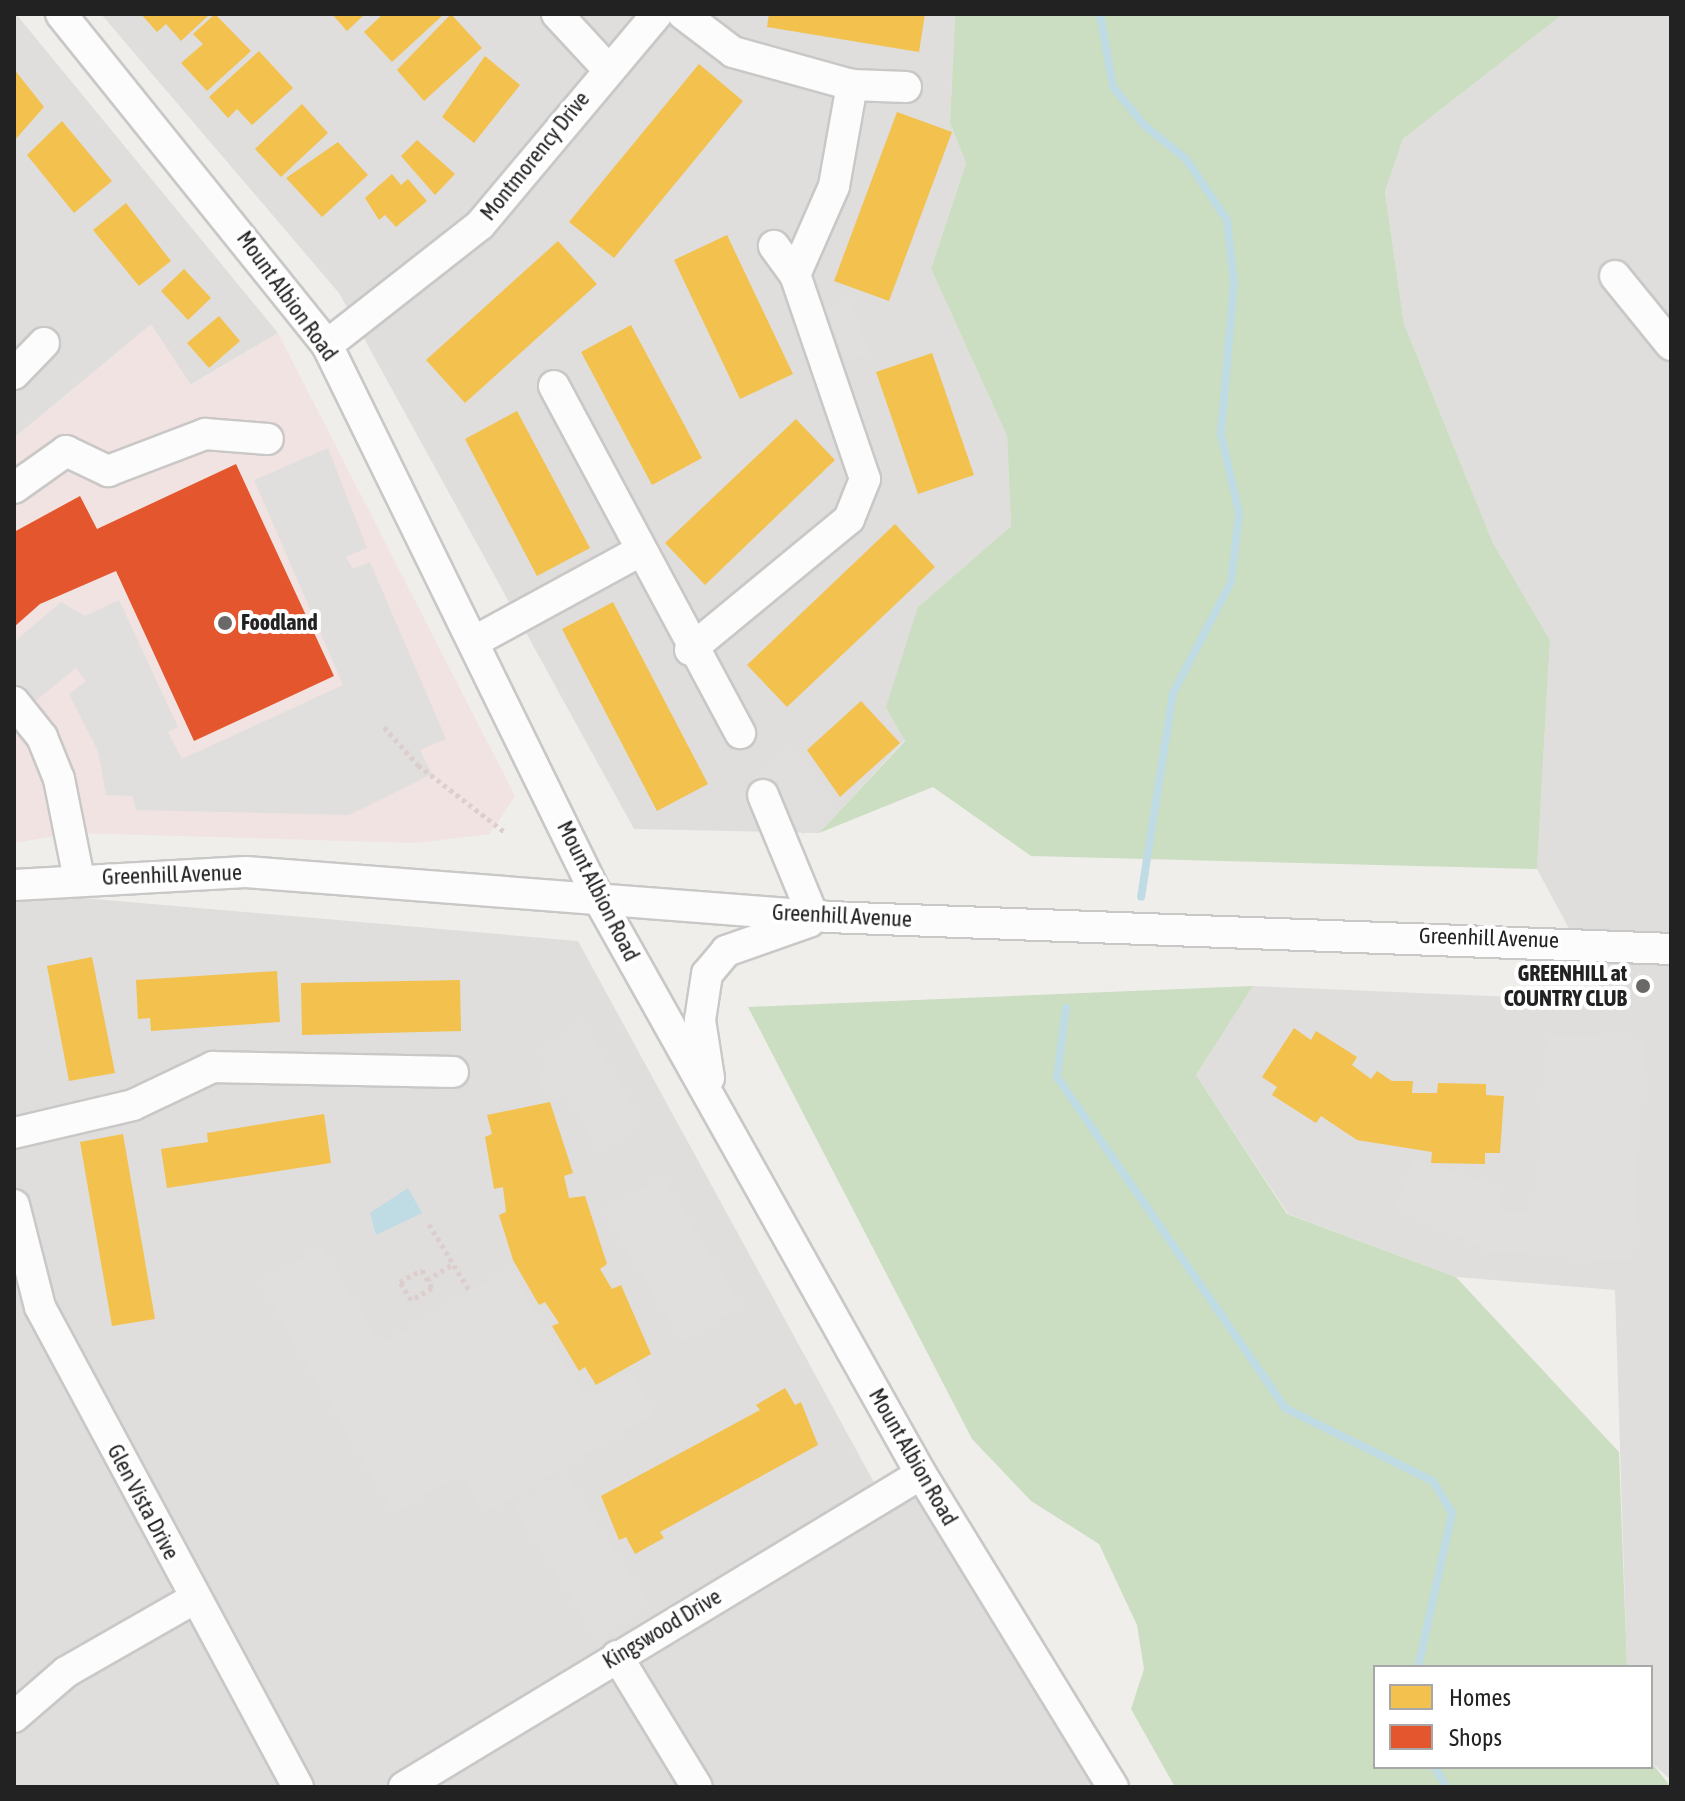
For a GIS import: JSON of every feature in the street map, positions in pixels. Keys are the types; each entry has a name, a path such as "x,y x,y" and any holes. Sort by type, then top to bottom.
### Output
{"street":[{"name":"Mount Albion Road","path":"61,14 327,345 475,641 598,898 921,1474 1113,1787"},
{"path":"557,14 606,67"},
{"name":"Montmorency Drive","path":"327,345 480,225 606,67 657,14"},
{"path":"683,14 733,52 852,85 906,87"},
{"path":"795,275 834,186 852,85"},
{"path":"690,650 849,519 865,479 795,275 774,246"},
{"path":"1615,276 1671,345"},
{"path":"14,374 44,343"},
{"path":"554,386 690,650 740,733"},
{"path":"14,488 66,451 108,471 205,434 268,439"},
{"path":"475,641 640,551"},
{"path":"14,702 42,737 59,779 79,879"},
{"path":"711,1096 700,1020 707,974 726,951 821,917 763,795"},
{"name":"Greenhill Avenue","path":"14,885 233,871 821,917 1671,949"},
{"path":"14,1133 133,1105 213,1067 453,1072"},
{"name":"Glen Vista Drive","path":"14,1205 40,1307 298,1787"},
{"name":"Kingswood Drive","path":"404,1787 921,1474"},
{"path":"14,1717 66,1672 195,1598"},
{"path":"617,1656 697,1787"}],"path":[{"path":"384,727 506,833"},
{"path":"429,1224 469,1290"},
{"path":"427,1280 453,1264"},
{"path":"422,1270 427,1280 432,1288 411,1300 400,1282 422,1270"}],"shaded area":[{"path":"16,14 278,333 190,385 151,325 14,438"},
{"path":"101,14 955,14 950,123 966,163 931,269 1007,436 1011,526 918,607 905,740 819,833 634,829 339,293"},
{"path":"1563,14 1671,14 1671,1780 1653,1764 1653,1665 1627,1665 1615,1290 1456,1277 1288,1214 1196,1075 1253,986 1608,1001 1537,869 1550,640 1493,543 1404,324 1385,190 1403,139"},
{"path":"849,300 869,353 846,361 826,309"},
{"path":"151,324 191,385 278,333 515,796 490,834 416,843 75,833 14,843 14,438"},
{"path":"328,448 367,548 346,557 353,569 370,562 446,739 420,750 432,774 349,815 136,810 132,796 106,795 98,751 69,694 86,681 76,668 14,719 14,642 61,602 85,616 119,600 178,727 168,732 182,759 343,685 254,480"},
{"path":"787,747 834,801 804,834 795,825 774,841 761,816 748,814 740,793"},
{"path":"14,892 578,941 882,1497 921,1475 1100,1787 14,1787"},
{"path":"581,1019 642,1121 601,1151 566,1095 553,1100 536,1078 549,1066 541,1054"},
{"path":"1547,1035 1644,1040 1632,1261 1489,1251 1396,1207 1415,1158 1499,1189 1501,1211 1534,1212"},
{"path":"662,1176 741,1306 683,1341 604,1212"},
{"path":"322,1247 380,1345 509,1269 584,1396 629,1370 654,1413 485,1513 461,1473 394,1513 260,1283"},
{"path":"567,1476 649,1605 597,1638 515,1508"}],"green space":[{"path":"955,14 1563,14 1403,139 1385,191 1404,324 1493,543 1550,640 1537,869 1031,856 933,787 819,833 905,741 886,707 918,607 1011,526 1007,436 931,269 966,163 950,123"},
{"path":"1253,986 1196,1075 1287,1214 1456,1277 1619,1452 1627,1665 1373,1665 1373,1769 1653,1769 1653,1764 1671,1787 1175,1787 1131,1709 1144,1669 1137,1625 1099,1544 1031,1501 972,1439 748,1007"}],"water":[{"path":"408,1188 422,1213 376,1235 370,1213"}],"building: Homes":[{"path":"141,14 210,14 181,41 166,24 157,32"},
{"path":"215,14 251,51 207,91 181,63 203,44 193,34"},
{"path":"332,14 365,14 347,31"},
{"path":"383,14 444,14 392,62 364,32"},
{"path":"451,14 482,48 424,101 397,70"},
{"path":"769,14 925,14 919,52 767,27"},
{"path":"259,51 293,88 252,125 237,109 228,118 209,97"},
{"path":"485,56 520,85 474,143 442,117"},
{"path":"699,64 743,101 614,258 569,222"},
{"path":"14,69 44,107 14,141"},
{"path":"302,104 328,133 281,177 255,149"},
{"path":"897,112 952,132 889,301 834,281"},
{"path":"62,121 112,181 74,213 27,155"},
{"path":"417,140 455,174 435,195 401,156"},
{"path":"338,142 368,175 322,217 286,178"},
{"path":"392,174 401,185 408,179 427,201 396,227 385,215 379,220 365,198"},
{"path":"126,203 171,261 139,286 93,230"},
{"path":"727,235 793,374 740,399 674,260"},
{"path":"558,241 597,284 465,403 426,360"},
{"path":"184,269 211,298 188,320 161,291"},
{"path":"219,316 240,341 209,368 187,343"},
{"path":"631,325 702,458 652,485 581,352"},
{"path":"932,353 974,475 918,494 876,372"},
{"path":"517,411 590,548 537,576 465,439"},
{"path":"796,419 835,460 705,585 665,543"},
{"path":"895,524 935,567 787,707 747,665"},
{"path":"613,602 708,784 657,811 562,629"},
{"path":"861,701 900,743 840,797 807,750"},
{"path":"92,957 115,1073 69,1081 47,966"},
{"path":"277,971 280,1022 151,1031 150,1018 138,1019 136,980"},
{"path":"460,980 461,1031 302,1035 301,983"},
{"path":"1294,1028 1311,1040 1316,1031 1357,1057 1352,1065 1371,1079 1377,1071 1392,1081 1413,1081 1412,1093 1437,1093 1438,1083 1486,1084 1486,1095 1504,1096 1500,1153 1485,1153 1485,1164 1431,1163 1432,1152 1357,1140 1321,1116 1316,1123 1272,1095 1277,1087 1262,1077"},
{"path":"550,1102 573,1173 564,1176 569,1198 585,1196 607,1264 600,1269 612,1289 621,1285 651,1354 596,1385 585,1367 579,1371 552,1326 559,1323 545,1302 539,1305 513,1260 499,1215 506,1212 503,1187 494,1189 485,1137 492,1134 487,1115"},
{"path":"324,1114 331,1163 167,1188 161,1149 208,1142 207,1133"},
{"path":"123,1134 155,1319 112,1326 80,1142"},
{"path":"785,1388 795,1405 801,1402 818,1445 660,1532 664,1538 635,1554 626,1537 619,1540 601,1496 760,1410 756,1405"}],"building: Shops":[{"name":"Foodland","path":"236,464 334,676 194,741 116,571 40,604 14,627 14,532 80,496 97,529"}],"waterway":[{"path":"1100,14 1113,87 1144,125 1186,159 1227,220 1234,282 1221,434 1239,513 1231,582 1173,693 1141,897"},
{"path":"1066,1008 1057,1077 1285,1408 1433,1481 1452,1513 1418,1665"},
{"path":"1436,1769 1446,1787"}],"place":[{"name":"Foodland","path":"225,623"},
{"name":"GREENHILL at COUNTRY CLUB","path":"1643,986"}]}
